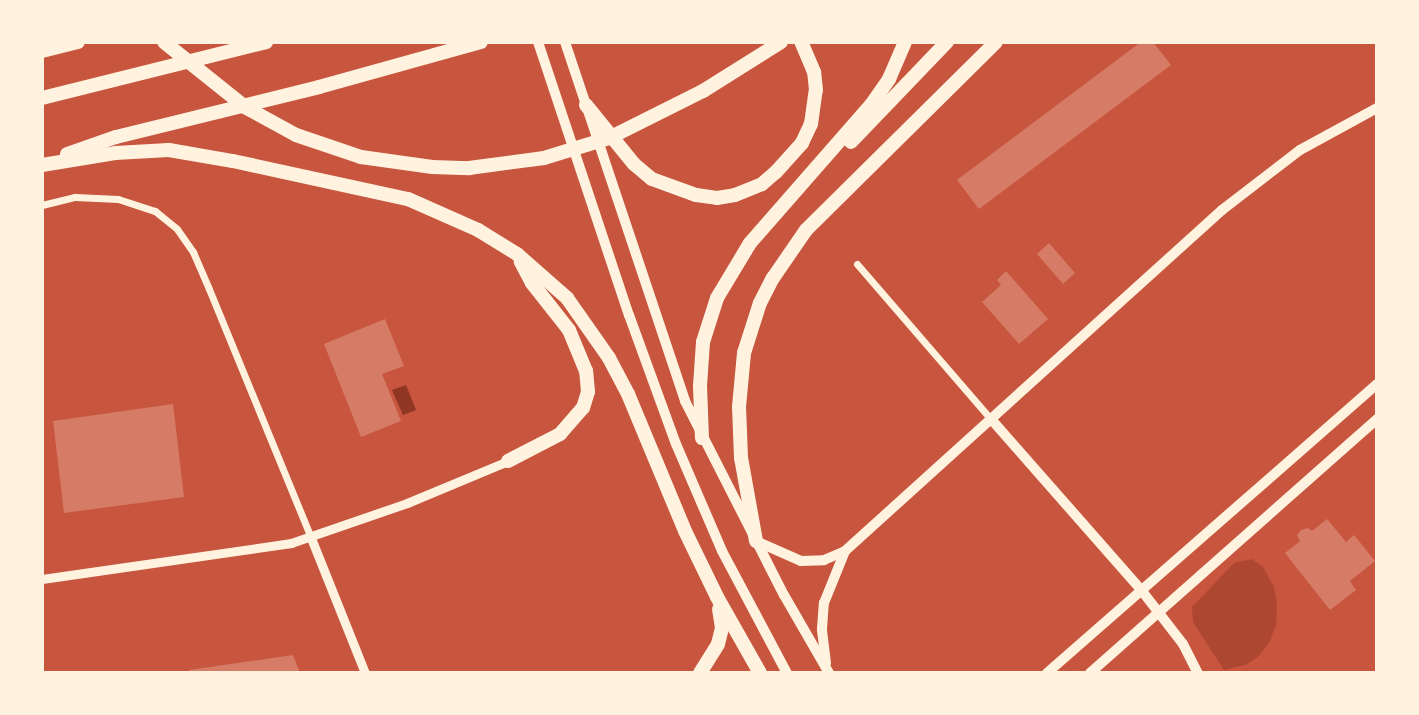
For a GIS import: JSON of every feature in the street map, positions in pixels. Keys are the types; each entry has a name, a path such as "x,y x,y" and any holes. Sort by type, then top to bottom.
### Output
{"highway":[{"path":"42,51 78,42"},
{"path":"164,42 245,107 296,135 361,157 432,167 470,168 544,158 609,138 693,97 781,42"},
{"path":"42,98 266,42"},
{"path":"42,164 116,137 319,87 481,42"},
{"path":"586,105 634,164 652,178 696,195 717,198 735,195 762,184 776,173 802,144 811,124 816,90 814,72 802,42"},
{"path":"702,438 702,364 710,317 737,261 871,105 888,79 905,42"},
{"path":"783,205 891,103 947,42"},
{"path":"979,61 996,42"},
{"path":"756,541 741,458 739,407 744,353 760,303 778,270 806,230 1001,42"},
{"path":"42,164 115,153 169,150 233,161 408,199 478,230 517,254 566,298 609,358 628,394 685,531 717,597 760,673"},
{"path":"508,461 560,434 583,408 588,392 586,371 569,330 532,283 517,254"},
{"path":"700,673 718,645 722,629 717,597"}],"main road":[{"path":"538,42 676,444 722,551 788,673"},
{"path":"565,42 663,337 702,438 828,671"},
{"path":"756,541 801,561 824,560 845,551 1257,181 1300,150 1377,108"},
{"path":"1047,673 1377,384"},
{"path":"991,419 1142,591 1183,644 1198,673"},
{"path":"1090,673 1377,419"},
{"path":"828,671 822,615 845,551"}],"street":[{"path":"42,205 90,197 145,207 167,219 193,252 365,673"},
{"path":"857,264 991,419"},
{"path":"42,579 230,553 311,538 407,503 508,461"}],"shaded area":[{"path":"406,385 416,410 403,415 392,390"},
{"path":"1252,559 1263,567 1274,587 1276,625 1270,641 1258,657 1245,665 1224,670 1193,622 1192,607 1234,563"}],"building":[{"path":"1141,42 1153,42 1171,65 979,209 957,180"},
{"path":"1049,243 1075,273 1063,284 1037,254"},
{"path":"1006,271 1048,319 1019,344 982,302 1001,285 997,280"},
{"path":"385,319 404,366 382,374 401,421 361,437 324,344"},
{"path":"173,404 184,497 64,513 53,421"},
{"path":"1327,519 1346,542 1354,535 1375,561 1350,581 1356,590 1330,610 1285,553 1300,541 1297,535 1301,530 1308,528 1312,531"},
{"path":"293,655 300,673 191,673 189,670"}]}
